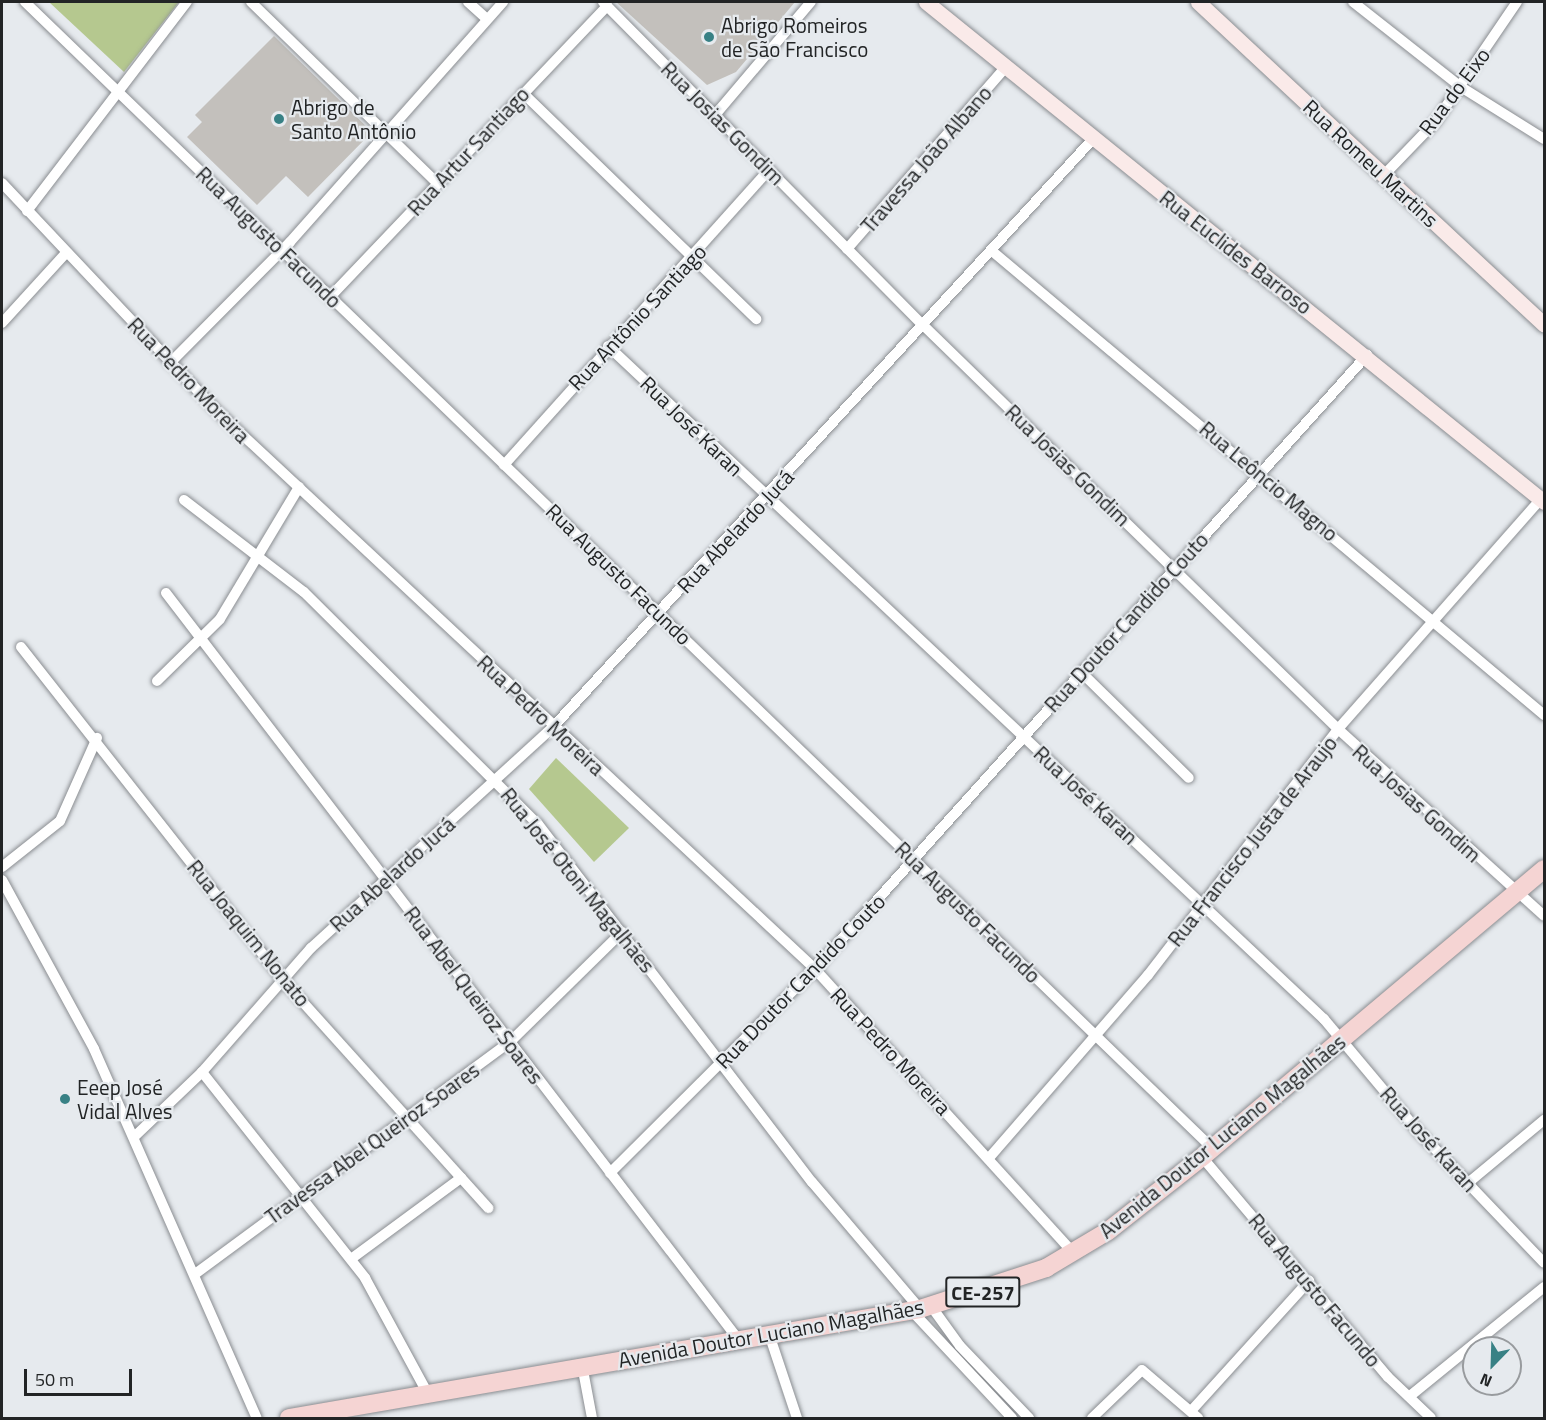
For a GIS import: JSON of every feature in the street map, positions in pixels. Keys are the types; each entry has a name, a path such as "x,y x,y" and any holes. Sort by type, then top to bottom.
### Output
{"main road":[{"name":"Avenida Doutor Luciano Magalhães","path":"289,1419 427,1392 921,1308 989,1290 1073,1253 1207,1153 1545,869"}],"street":[{"name":"Rua Augusto Facundo","path":"25,2 1097,1035 1207,1153 1310,1281 1431,1419"},
{"path":"27,211 187,2"},
{"path":"251,2 438,183"},
{"path":"468,2 487,19"},
{"path":"170,363 282,250 385,131 503,2"},
{"path":"716,115 811,2"},
{"name":"Rua Euclides Barroso","path":"926,2 1093,139 1367,355 1543,500"},
{"name":"Rua Romeu Martins","path":"1198,2 1545,325"},
{"name":"Rua do Eixo","path":"1384,175 1461,87 1516,2"},
{"name":"Rua Josias Gondim","path":"605,4 923,325 1338,729 1545,916"},
{"name":"Rua Artur Santiago","path":"330,297 605,4"},
{"path":"1360,4 1461,87 1545,139"},
{"name":"Travessa João Albano","path":"847,249 1005,68"},
{"path":"523,93 756,319"},
{"name":"Rua Abelardo Jucá","path":"134,1137 202,1072 283,980 553,727 660,614 1093,139"},
{"name":"Rua Antônio Santiago","path":"504,465 608,346 693,258 769,170"},
{"name":"Rua Pedro Moreira","path":"2,183 170,363 553,727 815,969 1073,1253"},
{"name":"Rua Leôncio Magno","path":"992,251 1545,715"},
{"path":"2,323 66,253"},
{"name":"Rua José Karan","path":"608,346 1343,1039 1468,1183 1545,1263"},
{"name":"Rua Doutor Candido Couto","path":"610,1173 815,969 1367,355"},
{"path":"158,681 203,639 260,558 299,487"},
{"name":"Rua José Otoni Magalhães","path":"184,500 260,558 344,629 497,781 622,932 721,1064 921,1308"},
{"name":"Rua Francisco Justa de Araujo","path":"989,1158 1097,1035 1203,905 1338,729 1543,500"},
{"name":"Rua Abel Queiroz Soares","path":"166,593 738,1340"},
{"name":"Rua Joaquim Nonato","path":"21,647 97,738 283,980 488,1208"},
{"path":"1081,672 1189,778"},
{"path":"2,867 60,820 97,738"},
{"path":"2,880 94,1049 257,1419"},
{"name":"Travessa Abel Queiroz Soares","path":"195,1274 510,1042 622,932"},
{"path":"202,1072 351,1259 380,1300 427,1392"},
{"path":"1468,1183 1545,1120"},
{"path":"351,1259 461,1178"},
{"path":"1092,1419 1142,1370 1194,1415 1310,1281"},
{"path":"1410,1396 1545,1287"},
{"path":"921,1308 1012,1419"},
{"path":"921,1308 1029,1419"},
{"path":"769,1334 797,1419"},
{"path":"582,1365 592,1419"}],"green space":[{"path":"49,2 179,2 124,72"},
{"path":"556,758 629,828 594,862 529,789"}],"building":[{"name":"Abrigo Romeiros de São Francisco","path":"616,2 795,2 736,72 707,85"},
{"name":"Abrigo de Santo Antônio","path":"274,36 372,132 308,197 286,176 257,205 187,137 202,122 195,115"}],"place":[{"name":"Abrigo Romeiros de São Francisco","path":"709,37"},
{"name":"Abrigo de Santo Antônio","path":"279,119"},
{"name":"Eeep José Vidal Alves","path":"65,1099"}]}
